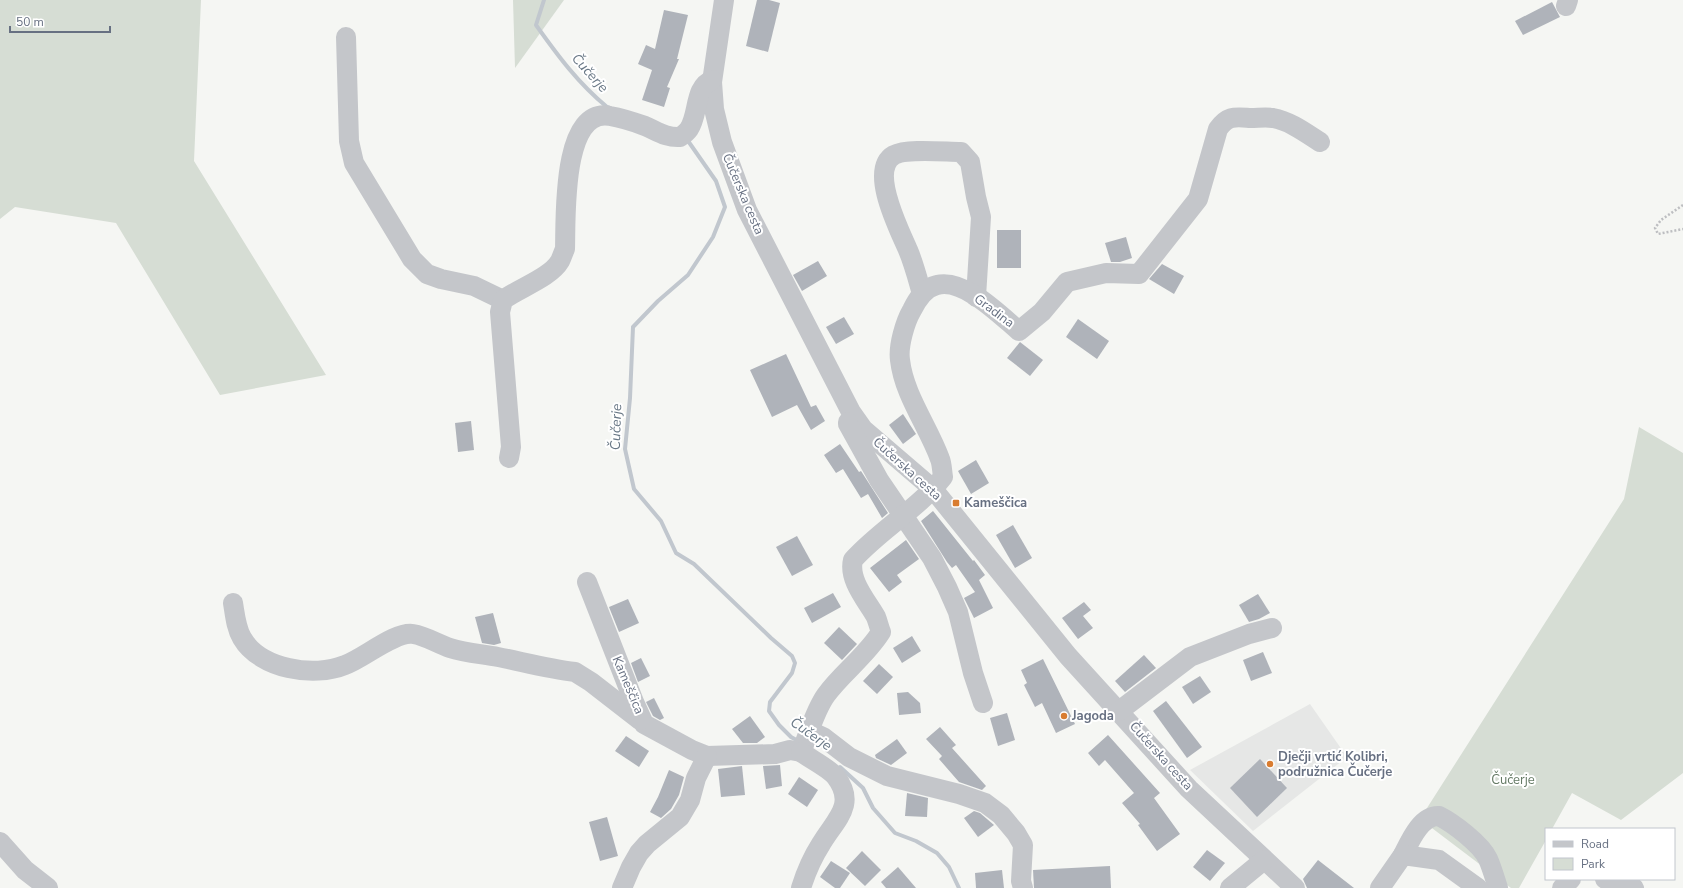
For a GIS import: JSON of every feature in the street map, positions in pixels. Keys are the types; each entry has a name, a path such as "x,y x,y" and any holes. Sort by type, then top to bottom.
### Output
{"street":[{"name":"Čučerska cesta","path":"724,0 712,80 714,109 722,142 748,210 851,412 863,429 933,489 1068,656 1189,789 1295,888"},
{"path":"346,37 349,141 354,163 412,259 427,274 441,279 474,286 503,300"},
{"path":"509,458 511,447 500,312 503,300 554,269 560,260 564,249 569,164 575,141 581,130 588,122 598,116 609,115 646,126 667,137 680,137 689,130 702,86 706,82 712,80"},
{"name":"Gradina","path":"933,489 943,477 940,459 906,385 900,359 907,319 917,300 922,294 936,285 947,284 963,288 991,307 1020,331 1042,312 1067,282 1106,273 1139,274 1198,198 1218,129 1224,121 1230,118 1273,118 1286,122 1320,142"},
{"path":"922,294 909,252 891,212 886,186 886,166 893,155 903,151 961,152 970,162 981,217 976,297"},
{"path":"851,412 848,424 879,480 932,558 947,587 958,612 973,673 983,703"},
{"path":"805,743 816,714 825,696 881,632 876,618 859,590 853,574 853,560 903,514 933,489"},
{"name":"Kameščica","path":"586,582 634,702 648,730 707,756 775,754 790,750 805,743"},
{"path":"233,603 236,624 241,637 248,647 274,665 307,671 334,669 346,665 386,642 404,635 413,634 451,648 575,672 621,703 648,730"},
{"path":"1119,711 1190,656 1249,634 1272,628"},
{"path":"805,743 823,737 849,757 887,776 959,794 986,804 1000,815 1016,833 1023,845 1021,881 1023,888"},
{"path":"801,888 809,864 844,809 845,799 845,791 835,775 805,743"},
{"path":"622,888 639,853 647,844 680,818 690,800 696,778 707,756"},
{"path":"1380,888 1426,819 1434,816 1439,816 1470,838 1482,851 1488,858 1498,888"},
{"path":"0,842 25,870 48,888"},
{"path":"1402,855 1439,860 1478,888"},
{"path":"1230,888 1264,860"},
{"path":"1562,888 1570,880"},
{"path":"1609,880 1634,888"}],"path":[{"path":"1683,205 1661,220 1655,228 1658,234 1683,229"}],"shaded area":[{"name":"Dječji vrtić Kolibri, podružnica Čučerje","path":"1310,704 1347,757 1253,831 1190,770"}],"green space":[{"path":"0,0 201,0 194,161 326,375 220,395 116,223 15,207 0,219"},
{"path":"513,0 564,0 515,68"},
{"name":"Čučerje","path":"1639,427 1683,453 1683,773 1621,820 1572,793 1553,828 1545,828 1545,842 1519,888 1511,888 1420,819 1624,499"}],"building":[{"path":"757,0 769,0 780,3 768,52 746,46"},
{"path":"1552,2 1560,17 1523,35 1515,21"},
{"path":"664,10 688,15 677,59 679,59 667,87 670,88 664,107 642,100 652,70 638,64 646,45 655,49"},
{"path":"997,230 1021,230 1021,268 997,268"},
{"path":"1126,237 1132,258 1120,262 1111,262 1105,243"},
{"path":"818,261 827,276 802,291 793,275"},
{"path":"1162,264 1184,276 1174,294 1149,279"},
{"path":"844,317 854,334 836,344 826,327"},
{"path":"1078,319 1109,341 1097,359 1066,337"},
{"path":"1020,342 1043,360 1030,376 1007,358"},
{"path":"786,354 811,407 816,405 825,421 811,430 797,405 772,417 750,370"},
{"path":"903,414 916,434 903,444 889,425"},
{"path":"471,421 474,450 458,452 455,423"},
{"path":"840,444 859,472 861,471 888,513 882,518 868,494 861,498 843,469 836,473 824,455"},
{"path":"976,460 989,483 971,494 958,471"},
{"path":"933,511 985,575 979,580 993,608 974,618 964,598 975,592 956,565 952,568 947,562 921,521"},
{"path":"1013,525 1032,558 1015,568 996,535"},
{"path":"797,536 813,565 792,576 776,547"},
{"path":"906,540 919,559 897,575 902,582 889,592 870,568"},
{"path":"833,593 841,607 812,623 804,608"},
{"path":"1258,594 1270,613 1249,622 1239,605"},
{"path":"628,599 639,623 619,632 609,607"},
{"path":"1084,602 1091,610 1083,616 1093,628 1078,639 1062,618"},
{"path":"493,613 501,643 494,645 482,643 475,617"},
{"path":"839,627 857,644 842,660 824,643"},
{"path":"912,636 921,651 902,663 893,648"},
{"path":"1263,652 1272,673 1251,681 1243,660"},
{"path":"1144,655 1156,668 1125,692 1115,681"},
{"path":"641,658 650,676 638,682 631,663"},
{"path":"1043,659 1075,724 1056,733 1042,703 1035,707 1024,685 1027,683 1021,670"},
{"path":"879,664 893,677 877,694 863,681"},
{"path":"1200,676 1211,692 1193,704 1182,687"},
{"path":"908,692 920,703 921,713 899,715 897,693"},
{"path":"654,698 664,718 660,720 653,716 646,702"},
{"path":"1166,701 1202,747 1187,758 1153,711"},
{"path":"1007,713 1015,740 998,746 990,718"},
{"path":"750,716 765,737 757,743 743,743 732,729"},
{"path":"940,727 956,745 952,748 986,786 982,790 959,782 939,759 942,756 926,739"},
{"path":"1108,735 1160,793 1154,798 1180,834 1157,851 1138,825 1140,824 1122,803 1134,793 1105,760 1099,766 1088,753"},
{"path":"626,736 649,751 639,767 615,751"},
{"path":"897,739 907,753 891,765 876,758 875,755"},
{"path":"1260,759 1287,788 1257,817 1230,788"},
{"path":"780,765 782,786 766,789 763,766"},
{"path":"742,766 745,795 721,797 718,769"},
{"path":"669,770 684,777 679,795 671,809 661,818 650,812"},
{"path":"799,777 818,790 807,807 788,794"},
{"path":"907,793 928,798 927,817 905,816"},
{"path":"974,811 980,813 994,825 978,837 964,818"},
{"path":"607,817 618,856 600,861 589,822"},
{"path":"1207,850 1225,863 1210,881 1193,867"},
{"path":"862,851 881,870 865,886 846,868"},
{"path":"1318,860 1354,888 1307,888 1303,879"},
{"path":"831,861 850,873 840,888 835,888 820,877"},
{"path":"1110,866 1111,888 1034,888 1033,870"},
{"path":"898,867 916,888 886,888 881,882"},
{"path":"1002,870 1004,888 976,888 975,873"}],"waterway":[{"name":"Čučerje","path":"544,0 536,25 560,58 578,79 597,98 610,108"},
{"name":"Čučerje","path":"686,138 716,181 725,207 713,237 688,275 658,301 633,327 630,398 625,449 634,489 661,521 676,553 694,564 771,638 792,656 795,663 792,673 770,702 769,711 779,725 791,737 800,742"},
{"name":"Čučerje","path":"840,767 863,788 873,808 895,833 916,841 937,853 949,867 959,888"}],"place":[{"name":"Kameščica","path":"956,503"},
{"name":"Jagoda","path":"1064,716"},
{"name":"Dječji vrtić Kolibri, podružnica Čučerje","path":"1270,764"}]}
